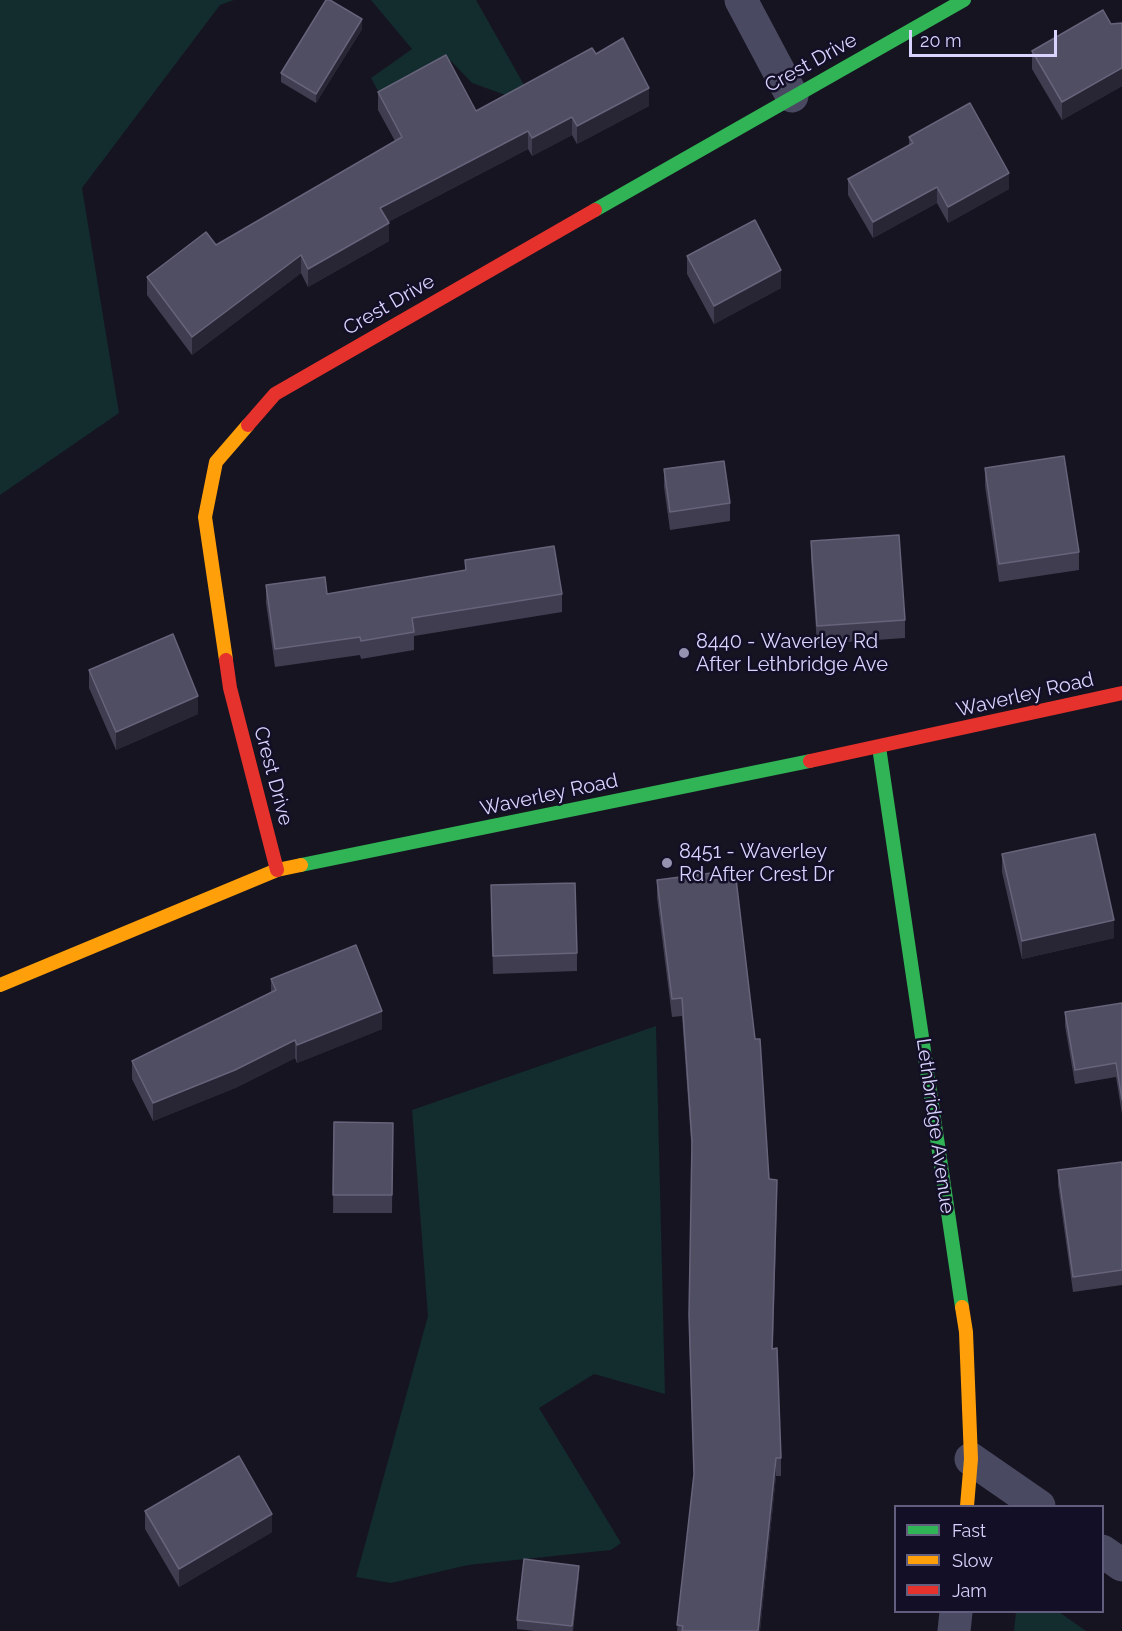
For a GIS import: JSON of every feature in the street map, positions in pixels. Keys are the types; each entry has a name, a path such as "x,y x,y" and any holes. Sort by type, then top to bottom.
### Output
{"street":[{"path":"741,0 792,96"},
{"name":"Crest Drive","path":"277,870 230,688 205,517 216,462 274,394 792,96 964,0"},
{"name":"Waverley Road","path":"0,984 277,870 879,747 1122,693"},
{"name":"Lethbridge Avenue","path":"879,747 966,1332 972,1459 967,1505"},
{"path":"972,1459 1038,1505"},
{"path":"1104,1552 1122,1565"},
{"path":"954,1631 956,1613"}],"green space":[{"path":"0,0 234,0 220,5 82,188 119,413 0,495"},
{"path":"371,0 476,0 536,106 472,83 451,61 393,118 371,78 412,49"},
{"path":"656,1026 665,1394 594,1374 539,1408 621,1543 611,1550 468,1565 391,1583 356,1577 428,1316 412,1110"},
{"path":"1016,1613 1060,1613 1086,1631 1014,1631"}],"building":[{"path":"326,0 330,0 362,19 316,94 281,73"},
{"path":"1103,10 1111,24 1122,23 1122,68 1062,102 1032,51"},
{"path":"623,38 649,88 577,126 572,117 532,138 528,131 380,208 389,223 308,269 301,255 192,337 147,277 206,232 216,245 402,137 378,92 446,55 476,111 592,48 596,54"},
{"path":"970,103 1009,173 948,207 937,187 873,222 848,179 913,143 909,137"},
{"path":"755,220 781,270 714,306 687,256"},
{"path":"1064,456 1079,552 999,564 985,468"},
{"path":"724,461 730,503 670,512 664,469"},
{"path":"899,535 905,620 817,626 811,541"},
{"path":"554,546 562,594 412,618 414,632 361,641 360,637 275,649 266,585 325,577 327,594 466,570 465,560"},
{"path":"173,634 198,696 116,732 89,670"},
{"path":"1095,834 1114,920 1022,941 1002,854"},
{"path":"735,870 755,1039 760,1039 769,1179 777,1180 772,1349 777,1348 781,1458 776,1458 758,1631 682,1631 683,1626 677,1625 694,1474 689,1315 692,1141 682,998 672,999 657,880"},
{"path":"575,883 577,953 493,956 491,885"},
{"path":"356,945 382,1011 297,1045 295,1040 235,1070 153,1103 132,1061 276,990 271,979"},
{"path":"1122,1003 1122,1100 1116,1063 1075,1070 1065,1012"},
{"path":"334,1122 393,1123 392,1195 333,1195"},
{"path":"1122,1162 1122,1270 1073,1277 1058,1170"},
{"path":"239,1456 272,1514 179,1569 145,1511"},
{"path":"524,1559 579,1566 572,1626 517,1620"}],"traffic: fast":[{"path":"595,210 964,0"},
{"path":"879,747 962,1307"},
{"path":"301,865 810,761"}],"traffic: slow":[{"path":"226,660 205,517 216,462 248,425"},
{"path":"0,985 277,870 301,865"},
{"path":"962,1307 966,1332 971,1459 967,1505"}],"traffic: jam":[{"path":"248,425 275,394 595,210"},
{"path":"226,660 230,688 277,870"},
{"path":"810,761 1122,693"}],"place":[{"name":"8440 - Waverley Rd After Lethbridge Ave","path":"684,653"},
{"name":"8451 - Waverley Rd After Crest Dr","path":"667,863"}]}
